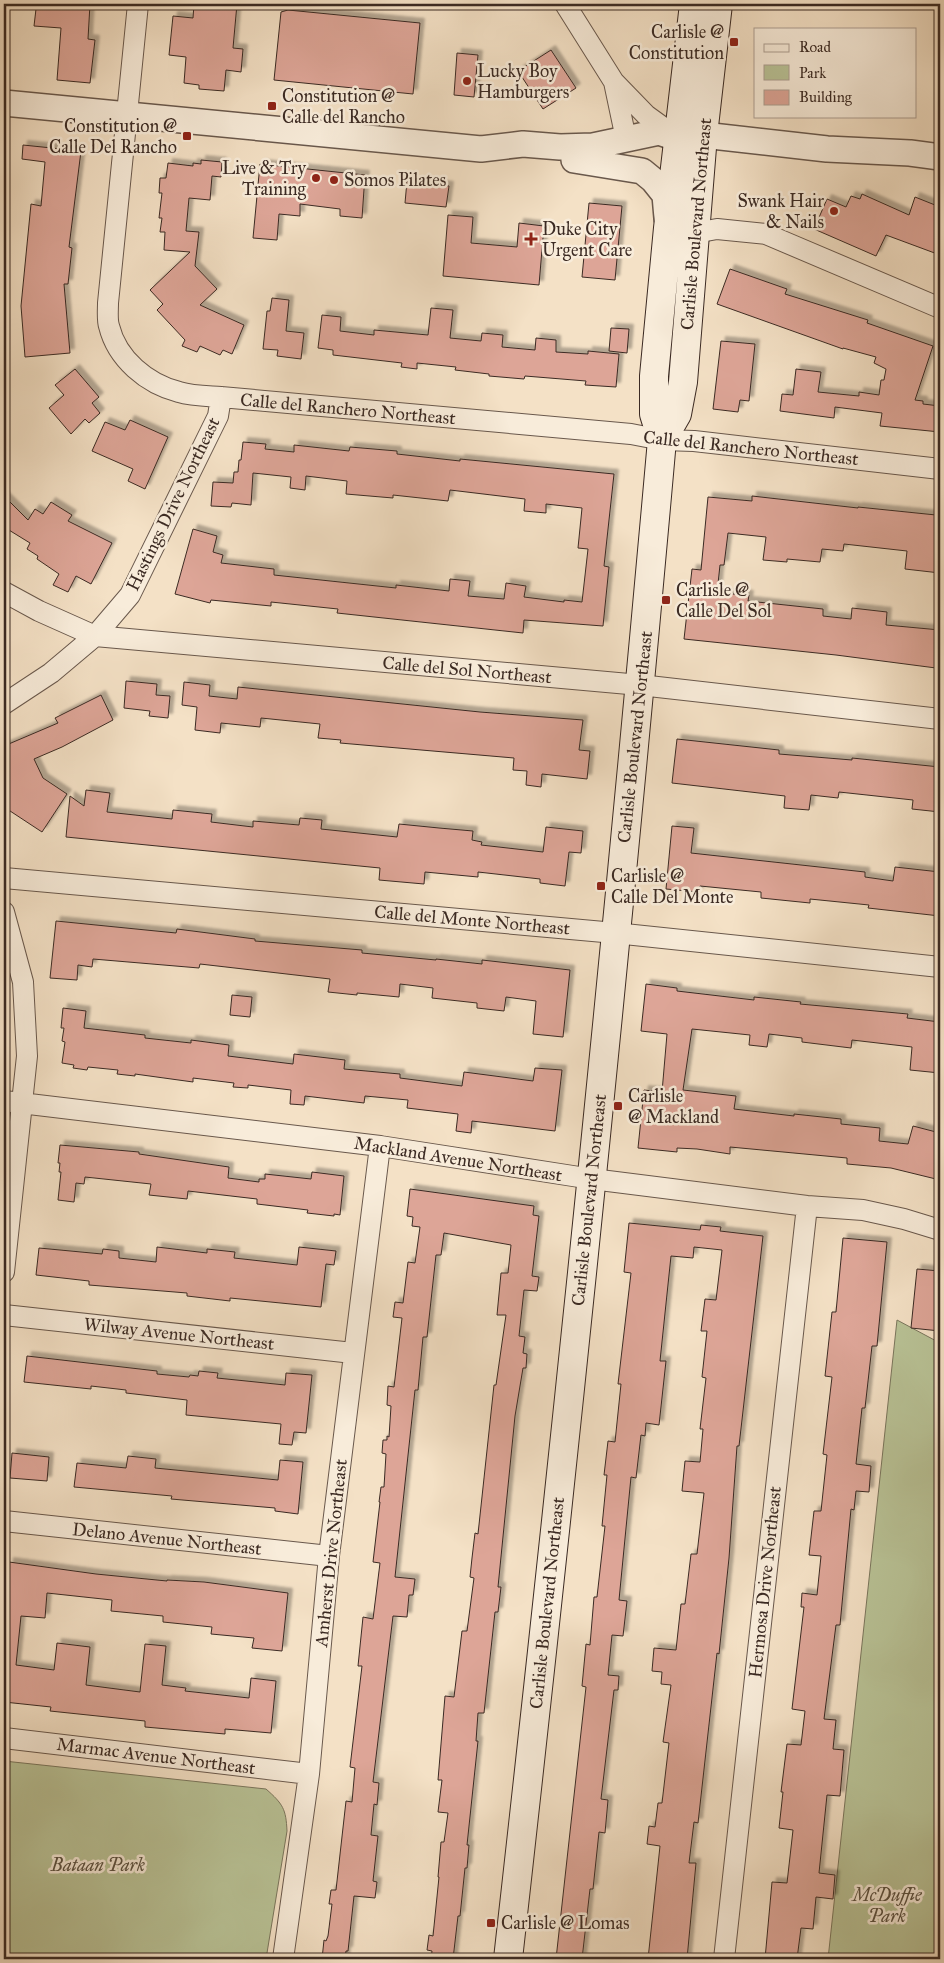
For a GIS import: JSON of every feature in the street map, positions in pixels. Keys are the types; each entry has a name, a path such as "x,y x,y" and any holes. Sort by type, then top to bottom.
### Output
{"main road":[{"name":"Carlisle Boulevard Northeast","path":"662,440 677,414 683,382 695,233 691,137 694,4"},
{"name":"Carlisle Boulevard Northeast","path":"508,1959 592,1179 640,685 662,440 654,414 654,376 668,228 691,137 718,4"},
{"path":"662,300 671,308 672,350 683,382"}],"street":[{"name":"Calle del Ranchero Northeast","path":"138,4 108,303 108,325 117,346 131,365 153,382 179,392 221,397 631,434 662,440 694,441 940,469"},
{"path":"565,4 614,82 646,115 691,137"},
{"path":"614,82 626,139"},
{"path":"4,103 488,149 525,158 574,160 620,157 691,137"},
{"path":"488,149 523,144 560,147 593,146 659,132 691,137 827,149 910,153 940,157"},
{"path":"574,160 642,171 653,180 665,196 668,228"},
{"path":"695,233 717,229 766,234 940,308"},
{"name":"Hastings Drive Northeast","path":"4,704 51,673 95,636 130,595 218,416 221,397"},
{"name":"Calle del Sol Northeast","path":"4,592 39,611 95,636 640,685 940,719"},
{"name":"Calle del Monte Northeast","path":"4,878 615,933 940,967"},
{"path":"4,912 23,982 27,1056 13,1102 4,1272"},
{"name":"Mackland Avenue Northeast","path":"13,1102 380,1146 592,1179 807,1206 863,1210 904,1219 940,1230"},
{"name":"Amherst Drive Northeast","path":"283,1959 309,1774 329,1556 380,1146"},
{"name":"Hermosa Drive Northeast","path":"724,1959 807,1206"},
{"name":"Wilway Avenue Northeast","path":"4,1315 353,1353"},
{"name":"Delano Avenue Northeast","path":"4,1522 329,1556"},
{"name":"Marmac Avenue Northeast","path":"4,1738 309,1774"}],"green space":[{"name":"McDuffie Park","path":"897,1320 940,1343 940,1959 828,1959"},
{"name":"Bataan Park","path":"4,1761 266,1789 282,1807 286,1817 287,1831 266,1959 4,1959"}],"building":[{"path":"39,4 90,4 88,39 95,40 90,83 57,80 61,28 34,26 36,9 39,9"},
{"path":"194,4 237,4 233,48 243,49 241,72 226,70 224,91 199,89 199,85 184,83 186,57 169,55 173,16 193,18"},
{"path":"288,10 420,23 413,94 274,80 281,12"},
{"path":"551,50 576,88 543,109 518,71"},
{"path":"457,53 478,55 474,97 454,95"},
{"path":"23,145 81,151 69,247 72,248 68,284 64,284 70,353 25,357 21,306 31,204 41,206 45,162 22,159"},
{"path":"201,160 222,162 221,177 212,176 210,200 189,198 186,231 199,232 195,266 217,289 200,305 244,325 232,354 223,350 220,355 200,346 197,352 182,346 185,340 157,310 163,304 150,290 190,252 164,250 165,232 160,232 162,218 159,218 162,193 159,193 160,178 166,178 168,163 193,166 193,163 201,164"},
{"path":"260,164 365,175 362,218 340,216 340,209 300,204 300,216 279,214 277,240 253,238"},
{"path":"407,181 449,186 446,207 405,203"},
{"path":"862,194 909,215 915,197 940,207 940,255 886,235 876,256 814,229 827,199 846,207 851,196 860,199"},
{"path":"589,203 622,206 615,280 582,277"},
{"path":"448,215 473,217 471,243 517,247 519,223 544,226 539,285 443,276"},
{"path":"730,269 787,289 785,294 868,320 867,323 933,346 915,400 923,401 923,404 940,406 940,432 880,426 882,413 835,407 834,418 780,411 782,394 793,395 796,369 821,372 818,392 859,396 859,392 879,395 881,380 884,380 886,369 874,363 876,357 843,349 717,304"},
{"path":"272,298 289,300 286,331 304,333 301,359 277,356 278,350 263,349 267,311 270,311"},
{"path":"431,308 453,310 450,338 481,341 482,333 503,335 502,347 535,350 536,338 556,340 556,352 588,354 588,351 619,354 616,387 585,385 586,381 525,376 524,379 489,376 489,374 455,370 456,367 417,363 417,369 401,367 402,363 333,355 333,350 318,348 322,315 341,317 340,331 374,335 374,330 428,335"},
{"path":"611,328 629,329 627,353 609,351"},
{"path":"721,341 755,344 749,401 740,400 738,412 713,409"},
{"path":"75,369 99,397 92,403 100,413 89,423 85,419 71,434 49,408 64,395 55,385"},
{"path":"130,420 168,437 145,489 128,481 133,469 92,451 105,422 125,430"},
{"path":"243,442 266,444 265,449 294,452 294,445 349,451 350,447 397,451 397,454 460,461 460,459 614,474 604,566 609,567 603,626 524,620 523,633 337,613 338,609 271,602 271,606 211,600 210,603 175,594 193,529 217,536 213,552 223,555 221,563 274,569 274,575 396,588 396,585 449,591 450,579 470,581 468,596 504,599 506,583 526,586 524,597 564,602 564,600 582,602 588,549 578,548 582,508 546,504 546,513 524,511 525,499 450,490 448,501 393,495 393,498 346,494 347,481 306,476 305,490 290,488 291,477 253,473 251,505 232,503 231,507 211,506 213,482 233,483 234,472 238,472 239,460 241,460"},
{"path":"4,496 28,520 35,509 43,514 51,502 72,515 68,521 112,543 91,584 76,576 68,592 53,585 59,574 37,559 38,556 27,549 30,543 4,527"},
{"path":"752,496 936,515 935,528 940,529 940,573 905,569 907,551 844,544 843,551 822,549 820,562 787,559 787,562 763,560 766,537 728,533 724,565 720,565 717,593 749,595 748,601 823,609 823,616 851,619 852,608 887,612 886,625 940,630 936,668 684,639 692,569 701,570 708,497 752,501"},
{"path":"126,681 157,684 156,695 170,696 168,718 149,716 150,711 124,708"},
{"path":"184,682 210,685 209,696 237,699 238,687 480,712 583,720 579,750 590,751 587,779 542,774 541,787 526,785 527,771 513,770 514,758 340,743 341,740 318,738 320,724 261,718 260,727 221,723 220,733 195,730 197,707 182,705"},
{"path":"101,695 113,720 62,747 34,759 43,778 67,794 42,832 4,807 4,746 58,723 55,718"},
{"path":"677,739 779,750 779,754 852,760 852,758 940,767 940,812 912,809 913,800 839,792 838,798 811,795 809,810 784,808 785,796 672,783"},
{"path":"86,790 110,793 107,812 172,819 173,810 212,814 211,822 253,827 253,821 299,825 300,818 322,820 321,829 397,837 399,824 473,831 472,840 482,842 481,845 543,852 546,827 583,831 581,853 569,852 565,886 540,883 540,879 478,872 478,877 425,872 424,884 379,880 380,868 66,837 70,796 84,806"},
{"path":"672,826 694,828 691,853 865,872 865,877 893,881 895,867 940,872 940,916 868,908 869,905 810,899 810,903 761,898 761,892 700,886 699,892 666,889"},
{"path":"56,921 176,933 177,929 255,939 255,941 362,950 362,953 482,964 482,960 570,970 563,1037 533,1034 536,1001 506,997 504,1011 477,1008 477,1003 432,998 433,988 400,984 399,997 357,993 357,995 328,992 330,979 200,964 199,968 93,959 92,967 78,965 77,980 50,978"},
{"path":"646,984 677,988 677,991 754,1000 754,997 801,1002 800,1004 908,1014 907,1018 940,1022 940,1073 910,1070 912,1047 852,1040 851,1048 802,1042 802,1038 769,1034 767,1047 749,1045 750,1035 692,1029 683,1090 736,1096 734,1109 841,1119 841,1124 880,1128 879,1141 908,1144 913,1126 940,1133 940,1180 891,1168 847,1164 847,1158 730,1147 730,1154 697,1149 677,1148 677,1152 638,1148 644,1090 662,1092 667,1034 641,1031"},
{"path":"232,995 252,997 250,1017 230,1015"},
{"path":"63,1008 86,1011 84,1028 145,1035 145,1038 191,1043 191,1040 229,1045 228,1056 293,1064 294,1054 345,1060 344,1069 400,1074 400,1078 462,1086 464,1072 533,1081 535,1068 562,1070 555,1131 472,1121 471,1133 456,1131 458,1114 407,1108 408,1100 365,1096 364,1103 305,1096 304,1105 290,1104 291,1090 248,1085 248,1088 233,1087 234,1083 193,1078 193,1082 135,1074 135,1076 117,1074 118,1070 88,1067 87,1070 73,1068 74,1065 62,1063 65,1042 62,1041 64,1028 61,1028"},
{"path":"60,1145 139,1152 139,1154 229,1167 228,1178 259,1182 259,1179 265,1179 265,1174 311,1179 312,1172 344,1176 340,1215 307,1213 308,1210 257,1204 257,1199 188,1191 187,1199 149,1195 151,1184 85,1177 84,1184 76,1183 74,1202 58,1200 61,1172 59,1172 60,1163 58,1163"},
{"path":"410,1189 534,1206 533,1215 539,1216 532,1276 539,1277 537,1291 524,1290 519,1336 525,1337 523,1353 527,1354 526,1368 523,1368 515,1416 498,1587 501,1587 498,1612 495,1612 484,1713 478,1713 476,1741 478,1741 467,1845 469,1845 467,1868 465,1868 453,1959 431,1959 432,1951 427,1950 429,1935 433,1936 441,1842 444,1842 448,1813 438,1812 442,1780 438,1780 445,1696 454,1697 462,1631 467,1631 474,1578 470,1577 475,1533 478,1534 494,1385 496,1385 506,1315 497,1315 501,1273 508,1273 511,1245 444,1233 441,1255 436,1255 427,1337 423,1337 418,1390 415,1390 395,1577 415,1579 413,1595 409,1595 407,1617 393,1616 373,1782 379,1783 377,1805 374,1804 371,1835 378,1836 373,1881 377,1882 375,1898 354,1896 348,1951 346,1951 345,1959 322,1959 324,1940 326,1941 328,1936 332,1904 329,1904 331,1890 336,1890 346,1801 352,1802 355,1768 350,1767 362,1666 358,1666 363,1617 373,1619 380,1563 373,1562 381,1487 384,1487 386,1454 382,1453 383,1440 387,1440 387,1436 389,1437 391,1406 387,1405 388,1386 394,1387 402,1318 393,1317 395,1302 403,1303 408,1262 415,1263 420,1227 412,1226 413,1217 407,1216"},
{"path":"629,1223 700,1230 701,1225 721,1227 720,1231 763,1236 739,1446 737,1446 729,1558 719,1654 717,1653 698,1823 694,1822 689,1863 696,1863 687,1959 648,1959 660,1846 647,1844 649,1826 655,1827 658,1803 662,1803 669,1743 663,1742 671,1685 661,1684 662,1672 652,1671 654,1648 676,1650 681,1604 685,1604 691,1554 697,1554 704,1493 682,1491 685,1461 700,1462 703,1429 700,1429 706,1378 702,1377 707,1331 701,1331 705,1299 716,1300 722,1250 694,1247 693,1258 671,1256 660,1361 666,1361 659,1425 646,1423 645,1436 641,1435 636,1478 631,1477 619,1600 627,1601 623,1636 612,1635 608,1675 619,1676 618,1690 614,1690 601,1799 608,1800 605,1833 599,1832 593,1889 590,1889 582,1959 556,1959 586,1687 582,1686 586,1644 590,1645 594,1597 597,1597 605,1526 602,1526 607,1475 604,1475 608,1441 615,1442 621,1384 618,1384 631,1273 624,1272"},
{"path":"843,1238 887,1242 877,1346 872,1346 865,1408 862,1408 856,1464 871,1466 869,1492 856,1491 854,1510 851,1509 840,1625 836,1625 824,1719 836,1720 833,1749 844,1750 840,1796 827,1795 819,1873 835,1875 833,1899 816,1897 813,1929 801,1928 797,1959 765,1959 772,1882 787,1883 793,1830 779,1828 783,1792 781,1792 787,1744 801,1745 805,1711 792,1709 804,1607 801,1607 802,1593 817,1595 821,1556 809,1555 814,1511 821,1511 827,1455 823,1454 832,1377 825,1376 832,1312 836,1312"},
{"path":"157,1247 207,1253 207,1249 235,1252 234,1258 297,1265 299,1247 336,1251 334,1265 326,1264 321,1307 230,1298 230,1301 187,1296 187,1293 89,1285 89,1281 36,1275 39,1248 102,1254 103,1249 119,1251 119,1258 156,1262"},
{"path":"917,1269 940,1271 940,1331 911,1328"},
{"path":"27,1356 157,1371 157,1374 189,1377 190,1375 198,1376 199,1371 218,1373 217,1378 285,1385 286,1373 312,1375 306,1433 294,1432 292,1445 279,1444 281,1424 186,1415 187,1400 126,1393 126,1390 91,1386 91,1389 24,1382"},
{"path":"12,1453 49,1457 47,1481 10,1478"},
{"path":"128,1456 156,1459 155,1468 278,1480 280,1460 303,1462 298,1514 275,1511 275,1508 171,1499 172,1496 74,1487 77,1463 126,1468"},
{"path":"9,1562 96,1574 167,1581 204,1582 288,1593 282,1651 252,1648 254,1638 211,1634 212,1627 163,1622 163,1616 111,1611 112,1600 47,1593 45,1618 21,1616 16,1665 54,1670 57,1643 90,1647 86,1685 140,1692 145,1644 166,1646 162,1685 186,1688 185,1691 249,1698 251,1678 276,1681 271,1733 225,1729 225,1734 145,1727 145,1721 50,1711 51,1707 4,1702 4,1612"}],"place":[{"name":"Carlisle @ Constitution","path":"734,42"},
{"name":"Lucky Boy Hamburgers","path":"467,81"},
{"name":"Constitution @ Calle del Rancho","path":"272,106"},
{"name":"Constitution @ Calle Del Rancho","path":"187,136"},
{"name":"Live & Try Training","path":"316,178"},
{"name":"Somos Pilates","path":"334,180"},
{"name":"Swank Hair & Nails","path":"834,211"},
{"name":"Duke City Urgent Care","path":"531,239"},
{"name":"Carlisle @ Calle Del Sol","path":"666,600"},
{"name":"Carlisle @ Calle Del Monte","path":"601,886"},
{"name":"Carlisle @ Mackland","path":"618,1106"},
{"name":"Carlisle @ Lomas","path":"491,1923"}]}
